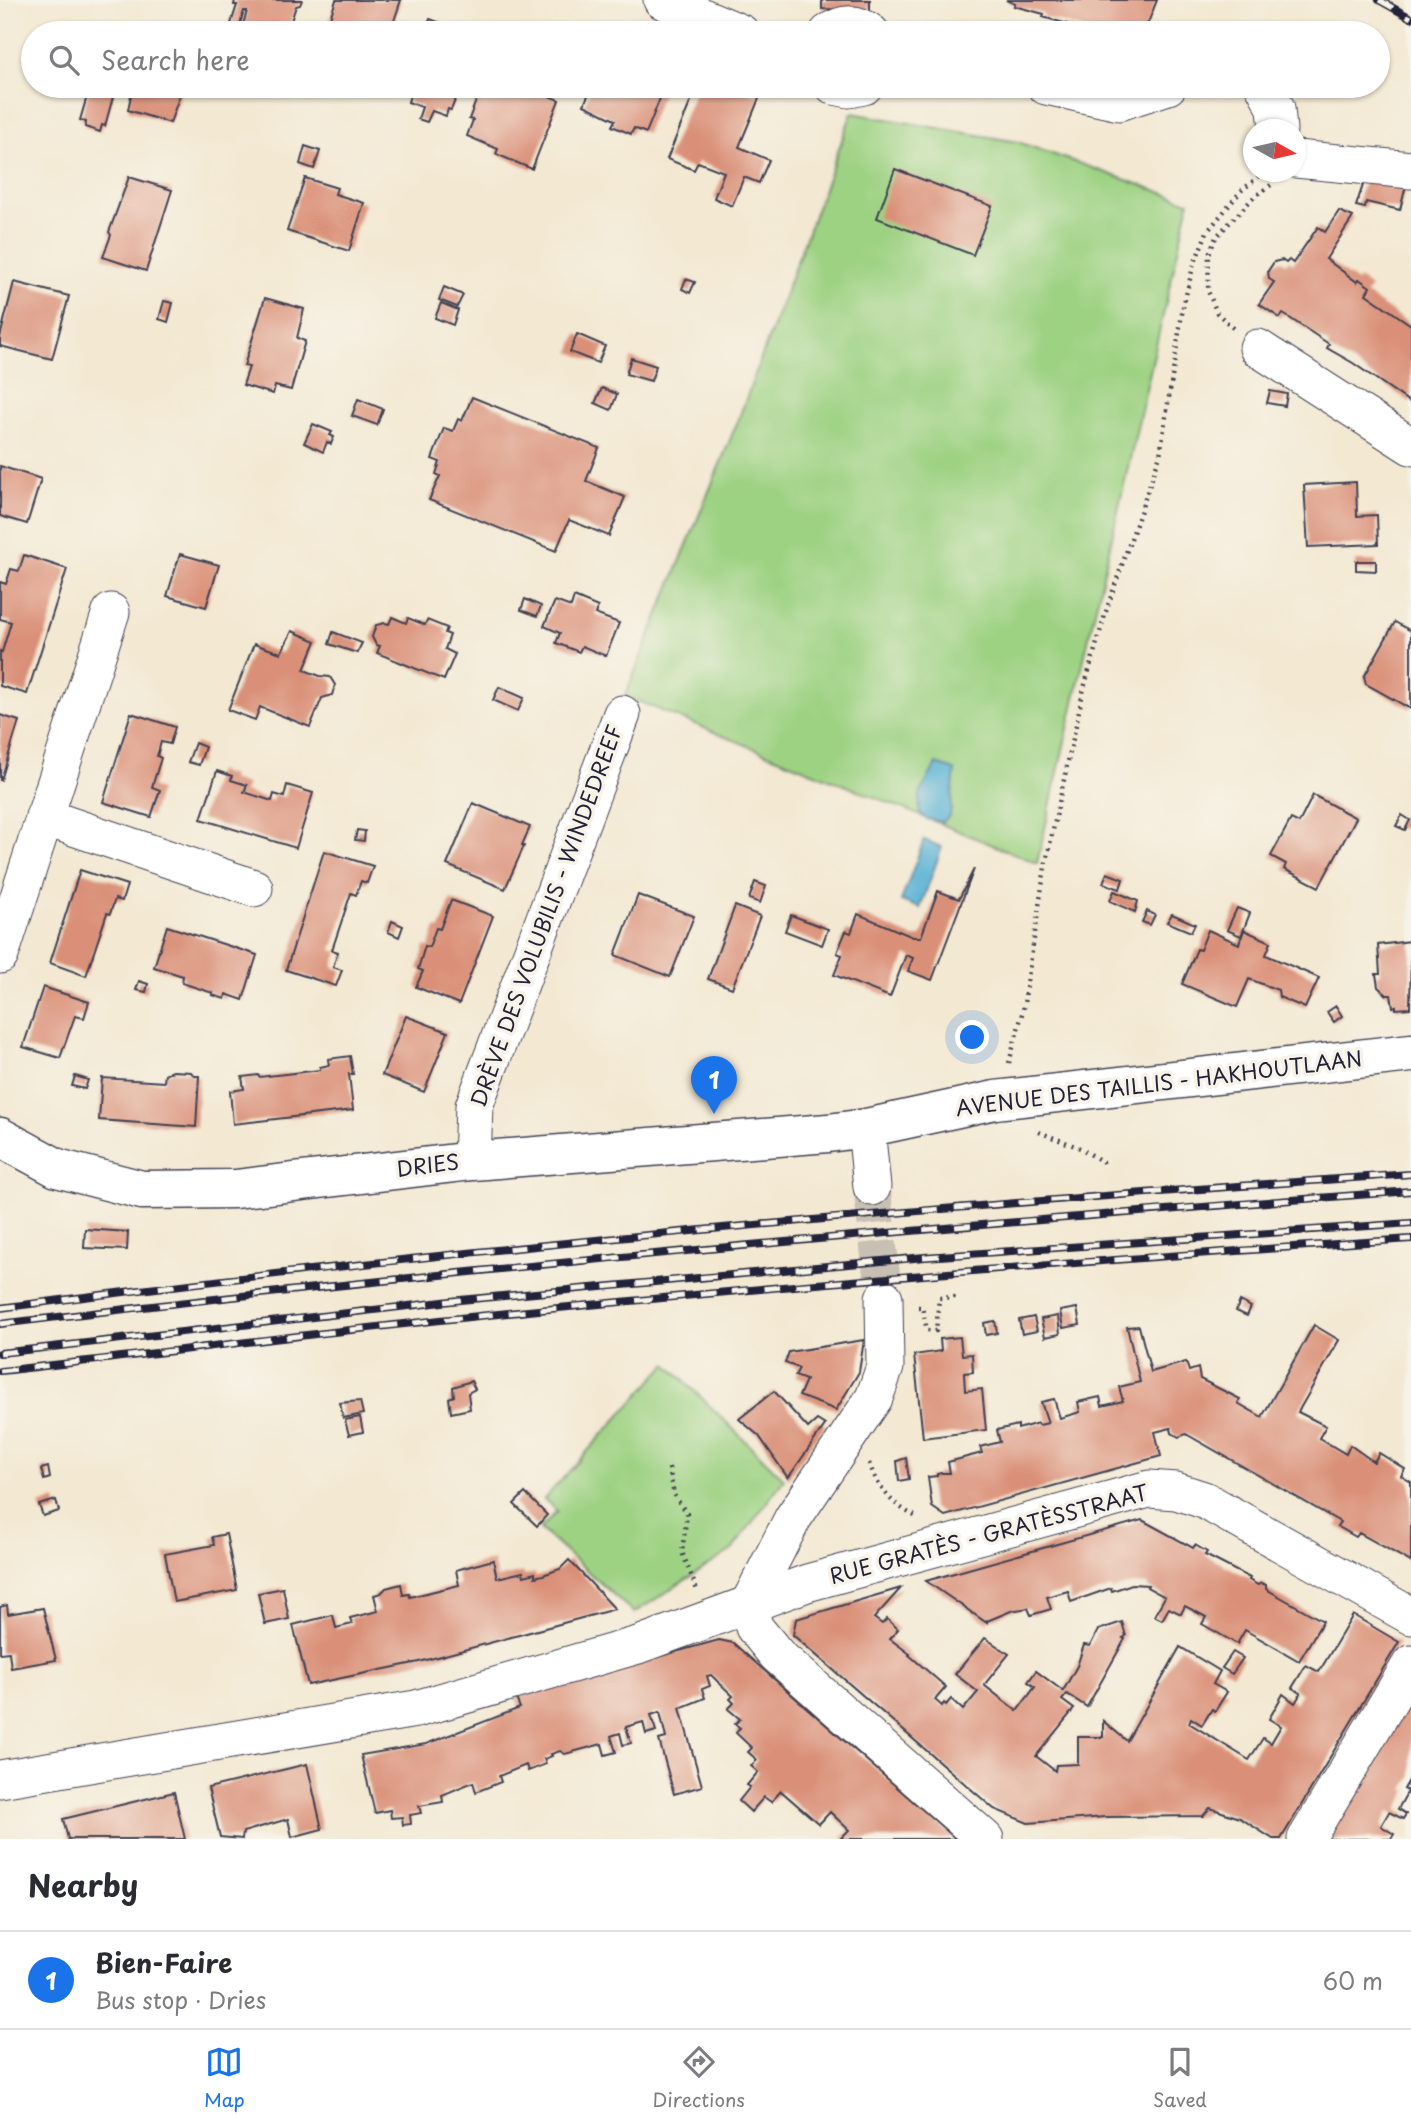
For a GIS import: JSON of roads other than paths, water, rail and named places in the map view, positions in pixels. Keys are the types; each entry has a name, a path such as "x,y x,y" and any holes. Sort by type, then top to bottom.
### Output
{"street":[{"path":"662,0 712,21"},
{"path":"1101,98 1119,102 1131,98"},
{"path":"1306,171 1411,170"},
{"path":"1247,339 1411,446"},
{"path":"0,955 111,612"},
{"name":"DRÈVE DES VOLUBILIS - WINDEDREEF","path":"472,1161 474,1106 622,714"},
{"path":"44,817 254,888"},
{"name":"AVENUE DES TAILLIS - HAKHOUTLAAN","path":"866,1128 995,1100 1411,1054"},
{"path":"866,1128 872,1187"},
{"name":"DRIES","path":"0,1137 57,1168 142,1191 235,1189 472,1161 866,1128"},
{"path":"898,1303 885,1367 874,1398 793,1518 749,1604 754,1627 777,1655 985,1839"},
{"name":"RUE GRATÈS - GRATÈSSTRAAT","path":"0,1779 416,1709 639,1645 807,1584 1149,1489 1175,1491 1204,1500 1411,1616"},
{"path":"1306,1839 1411,1664"}],"water":[{"path":"936,764 955,770 950,815 943,822 926,819 919,812 920,794"},
{"path":"924,840 942,847 920,908 901,901"}],"tunnel":[{"path":"872,1187 884,1298"}],"railway":[{"path":"1379,0 1411,18"},
{"path":"0,1308 352,1265 704,1230 1411,1174"},
{"path":"0,1324 352,1284 705,1249 1411,1191"},
{"path":"0,1353 460,1300 925,1257 1411,1223"},
{"path":"0,1371 579,1306 816,1284 1411,1239"}],"place":[{"name":"Bien-Faire","path":"714,1114"}]}
